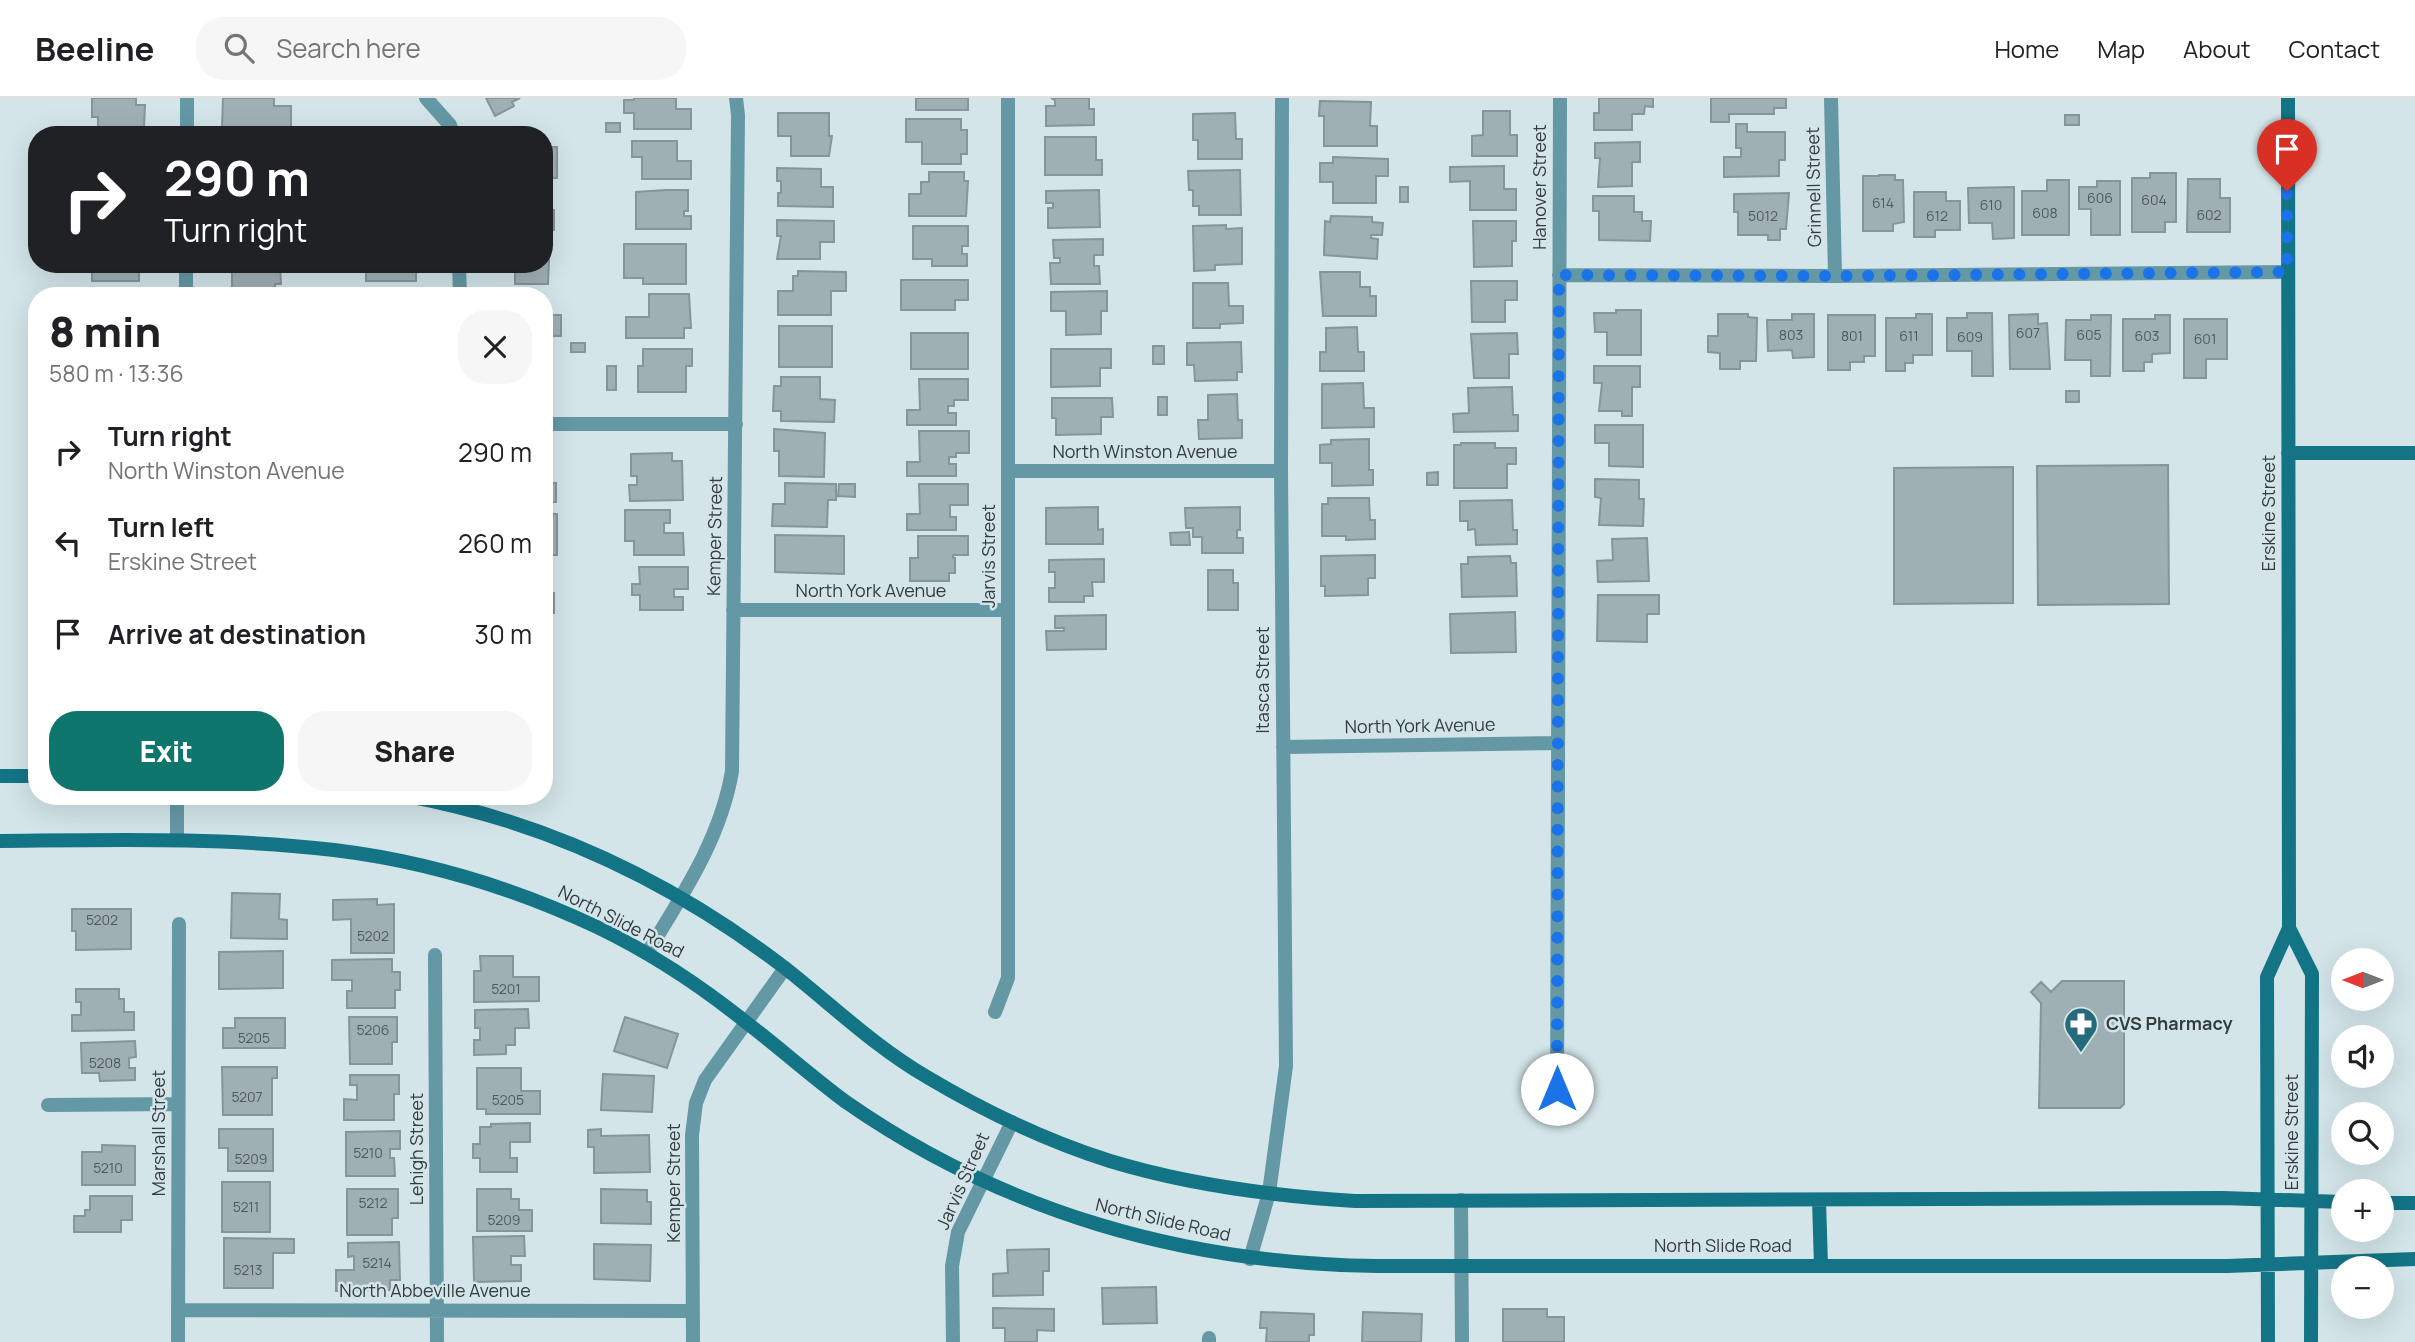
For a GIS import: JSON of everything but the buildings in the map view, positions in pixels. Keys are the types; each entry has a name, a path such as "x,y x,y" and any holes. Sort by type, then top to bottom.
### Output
{"main road":[{"name":"Erskine Street","path":"2268,1342 2267,977 2289,928 2288,98"},
{"path":"2288,453 2415,453"},
{"path":"0,776 28,776"},
{"path":"445,805 498,818 566,842 633,871 682,897 785,968 893,1055 937,1083 1012,1122 1110,1161 1188,1180 1311,1199 1355,1201 2331,1202"},
{"name":"North Slide Road","path":"0,841 177,839 336,850 443,871 543,904 647,953 746,1022 843,1100 942,1161 1060,1213 1167,1244 1251,1259 1323,1266 2268,1264 2415,1259"},
{"name":"Erskine Street","path":"2289,928 2312,974 2311,1342"},
{"path":"1819,1200 1821,1266"},
{"path":"2394,1203 2415,1203"}],"street":[{"path":"187,98 187,126"},
{"path":"426,98 450,126"},
{"name":"Kemper Street","path":"647,953 682,897 713,837 729,789 734,746 736,98"},
{"name":"Jarvis Street","path":"995,1012 1008,978 1007,98"},
{"name":"Itasca Street","path":"1251,1259 1269,1192 1286,1066 1281,471 1282,98"},
{"name":"Hanover Street","path":"1557,1116 1560,98"},
{"name":"Grinnell Street","path":"1831,98 1835,276"},
{"path":"1559,275 1835,276 2287,272"},
{"path":"553,424 736,424"},
{"name":"North Winston Avenue","path":"1008,471 1281,471"},
{"name":"North York Avenue","path":"733,610 1008,610"},
{"name":"North York Avenue","path":"1283,747 1558,743"},
{"path":"177,805 177,839"},
{"name":"Marshall Street","path":"178,1342 179,924"},
{"name":"Lehigh Street","path":"435,956 437,1342"},
{"name":"Kemper Street","path":"693,1342 693,1119 699,1092 785,968"},
{"path":"48,1104 178,1104"},
{"name":"Jarvis Street","path":"953,1342 952,1266 958,1232 1012,1122"},
{"path":"1461,1200 1462,1342"},
{"name":"North Abbeville Avenue","path":"178,1310 693,1311"}],"place":[{"name":"CVS Pharmacy","path":"2081,1054"}],"route":[{"path":"1557,1089 1559,275 1835,276 2287,272 2287,191"}]}
